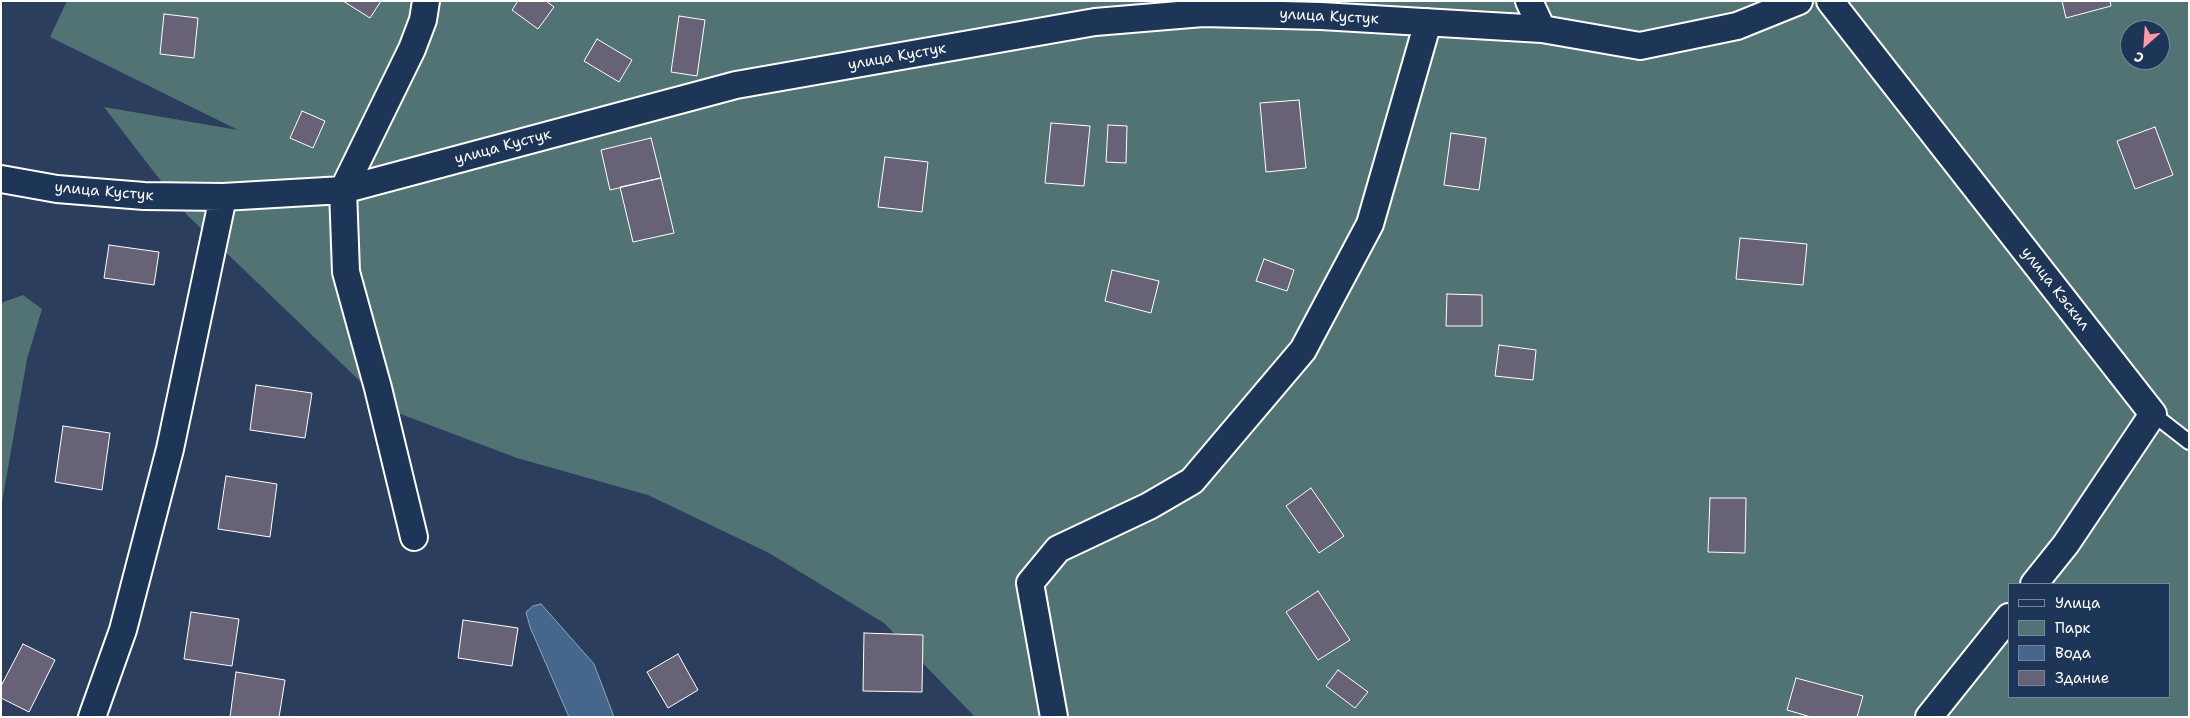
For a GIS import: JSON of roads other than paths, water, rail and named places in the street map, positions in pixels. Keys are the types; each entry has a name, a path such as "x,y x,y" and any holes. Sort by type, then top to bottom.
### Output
{"street":[{"path":"414,537 378,388 346,272 343,190 412,49 423,20 426,1"},
{"path":"1529,1 1542,29"},
{"name":"улица Кустук","path":"1,179 56,188 144,196 223,197 343,190 736,85 1096,22 1204,13 1428,22 1542,29 1640,46 1737,26 1799,1"},
{"name":"улица Кэскил","path":"1830,1 2153,414"},
{"path":"1054,717 1030,583 1058,549 1149,506 1192,481 1304,350 1370,224 1428,22"},
{"path":"92,717 122,630 170,449 223,197"},
{"path":"2035,583 2066,544 2153,414"},
{"path":"1929,717 2008,618"}],"lane":[{"path":"2153,414 2189,442"}],"water":[{"path":"541,604 594,664 614,717 569,717 530,627 526,612 533,606"}]}
